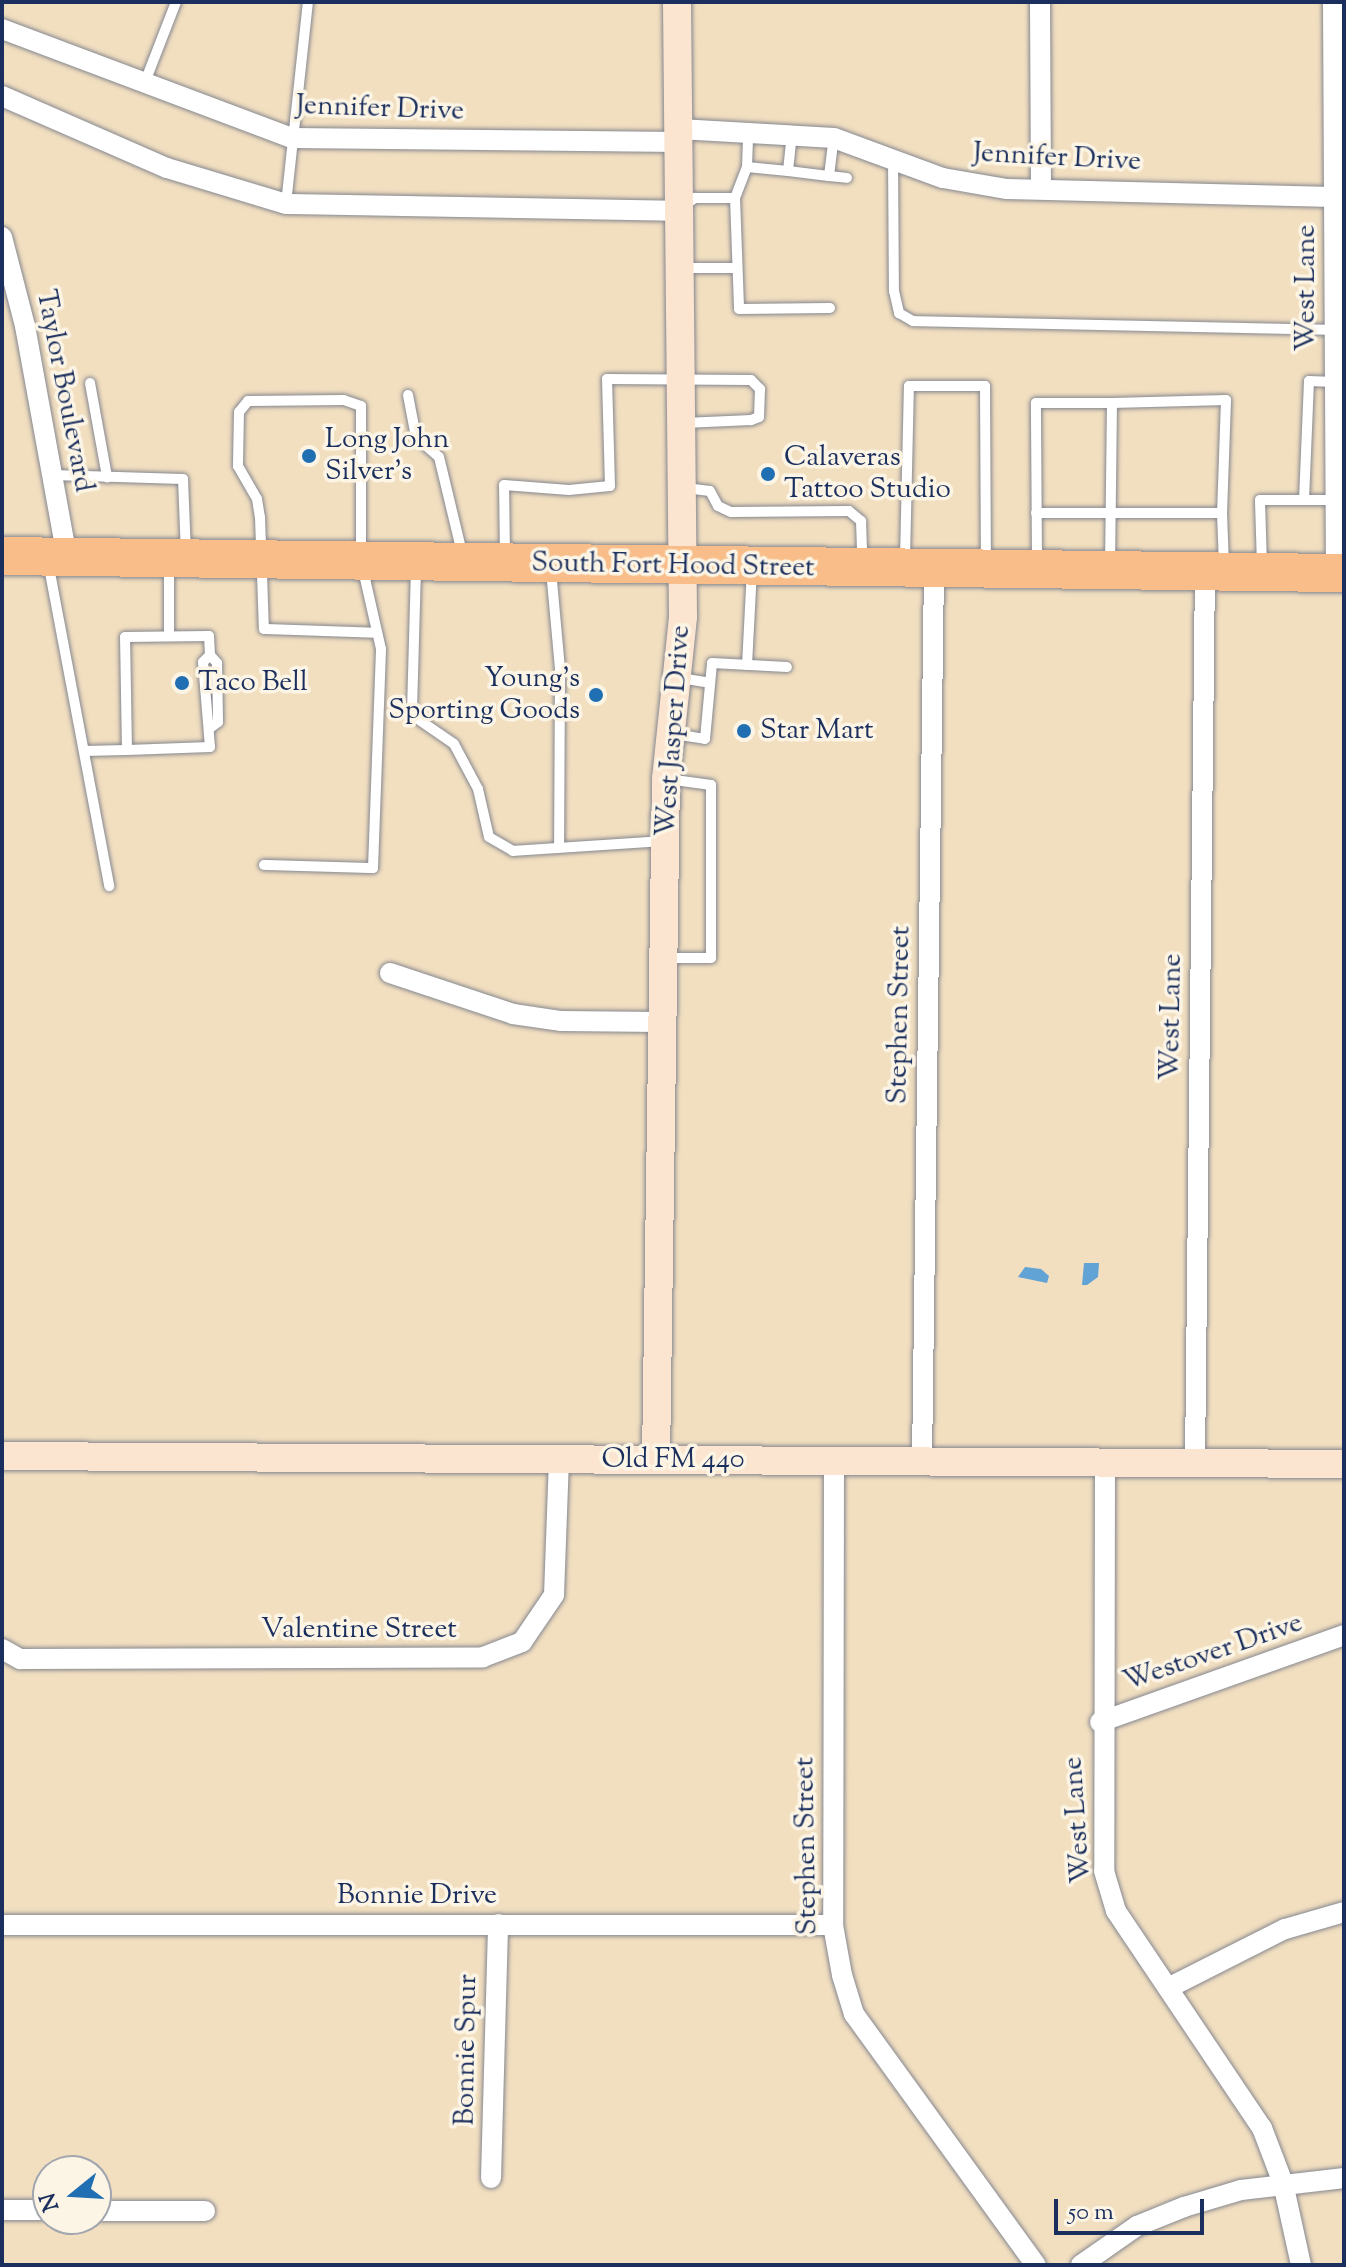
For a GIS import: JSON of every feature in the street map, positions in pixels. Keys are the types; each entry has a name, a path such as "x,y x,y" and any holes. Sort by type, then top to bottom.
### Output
{"highway":[{"name":"South Fort Hood Street","path":"2,556 1340,573"}],"street":[{"name":"West Jasper Drive","path":"656,1460 666,779 678,678 684,566 677,211 677,2"},
{"path":"1040,2 1041,187"},
{"name":"West Lane","path":"1333,2 1339,197 1335,382 1340,573"},
{"name":"Jennifer Drive","path":"2,29 292,138 679,135 748,131 792,133 834,138 893,155 919,170 971,185 1339,197"},
{"path":"2,96 167,168 286,204 677,211"},
{"name":"Taylor Boulevard","path":"2,237 52,475 57,557"},
{"name":"Stephen Street","path":"920,569 922,1462"},
{"name":"West Lane","path":"1195,1463 1214,572"},
{"path":"390,973 513,1014 561,1021 661,1022"},
{"name":"Old FM 440","path":"2,1456 1344,1464"},
{"name":"Valentine Street","path":"2,1649 20,1659 483,1657 522,1642 554,1595 559,1459"},
{"name":"Stephen Street","path":"834,1461 833,1925 854,2014 1036,2265"},
{"name":"West Lane","path":"1105,1464 1100,1722 1104,1871 1116,1911 1247,2099 1283,2183 1301,2265"},
{"name":"Westover Drive","path":"1100,1722 1344,1635"},
{"path":"1168,1988 1285,1929 1344,1912"},
{"name":"Bonnie Spur","path":"491,2178 498,1924"},
{"name":"Bonnie Drive","path":"2,1925 833,1925"},
{"path":"1081,2265 1137,2226 1184,2207 1283,2183 1344,2178"},
{"path":"2,2210 32,2210"},
{"path":"112,2211 205,2211"}],"lane":[{"path":"145,82 176,2"},
{"path":"286,204 308,2"},
{"path":"748,131 747,167 735,198 739,309 830,308"},
{"path":"788,171 792,133"},
{"path":"829,176 834,138"},
{"path":"893,155 894,291 899,313 913,321 1335,330"},
{"path":"747,167 847,178"},
{"path":"677,211 695,198 735,198"},
{"path":"679,268 737,268"},
{"path":"506,563 504,485 569,490 610,486 607,379 751,380 760,389 759,417 682,423"},
{"path":"1304,500 1309,381 1335,382"},
{"path":"90,383 107,477"},
{"path":"920,569 909,386 985,386 986,570"},
{"path":"408,395 416,437 439,457 465,563"},
{"path":"264,865 373,868 378,780 377,633 361,561 361,406 344,400 248,401 239,412 238,466 257,499 264,629 377,633"},
{"path":"1037,570 1036,403 1226,400 1222,513 1214,572"},
{"path":"1110,571 1112,403"},
{"path":"52,475 183,479 169,636"},
{"path":"683,488 710,491 718,506 731,512 849,511 861,521 863,568"},
{"path":"1262,573 1260,500 1340,500"},
{"path":"1036,513 1222,513"},
{"path":"57,557 84,751 109,886"},
{"path":"416,562 412,715 454,744 478,789 489,837 513,851 665,841"},
{"path":"550,564 560,669 559,848"},
{"path":"747,665 753,567"},
{"path":"84,751 127,750 210,747 210,728 204,720 203,662 210,655 209,636 125,637 127,750"},
{"path":"670,733 705,739 712,663 787,667"},
{"path":"678,678 710,683"},
{"path":"662,958 711,958 711,785 666,779"}],"water":[{"path":"1084,1263 1099,1263 1098,1277 1087,1285 1082,1285"},
{"path":"1025,1267 1041,1269 1049,1276 1047,1283 1018,1277"}],"place":[{"name":"Long John Silver's","path":"309,456"},
{"name":"Calaveras Tattoo Studio","path":"768,474"},
{"name":"Taco Bell","path":"182,683"},
{"name":"Young's Sporting Goods","path":"596,695"},
{"name":"Star Mart","path":"744,731"}]}
